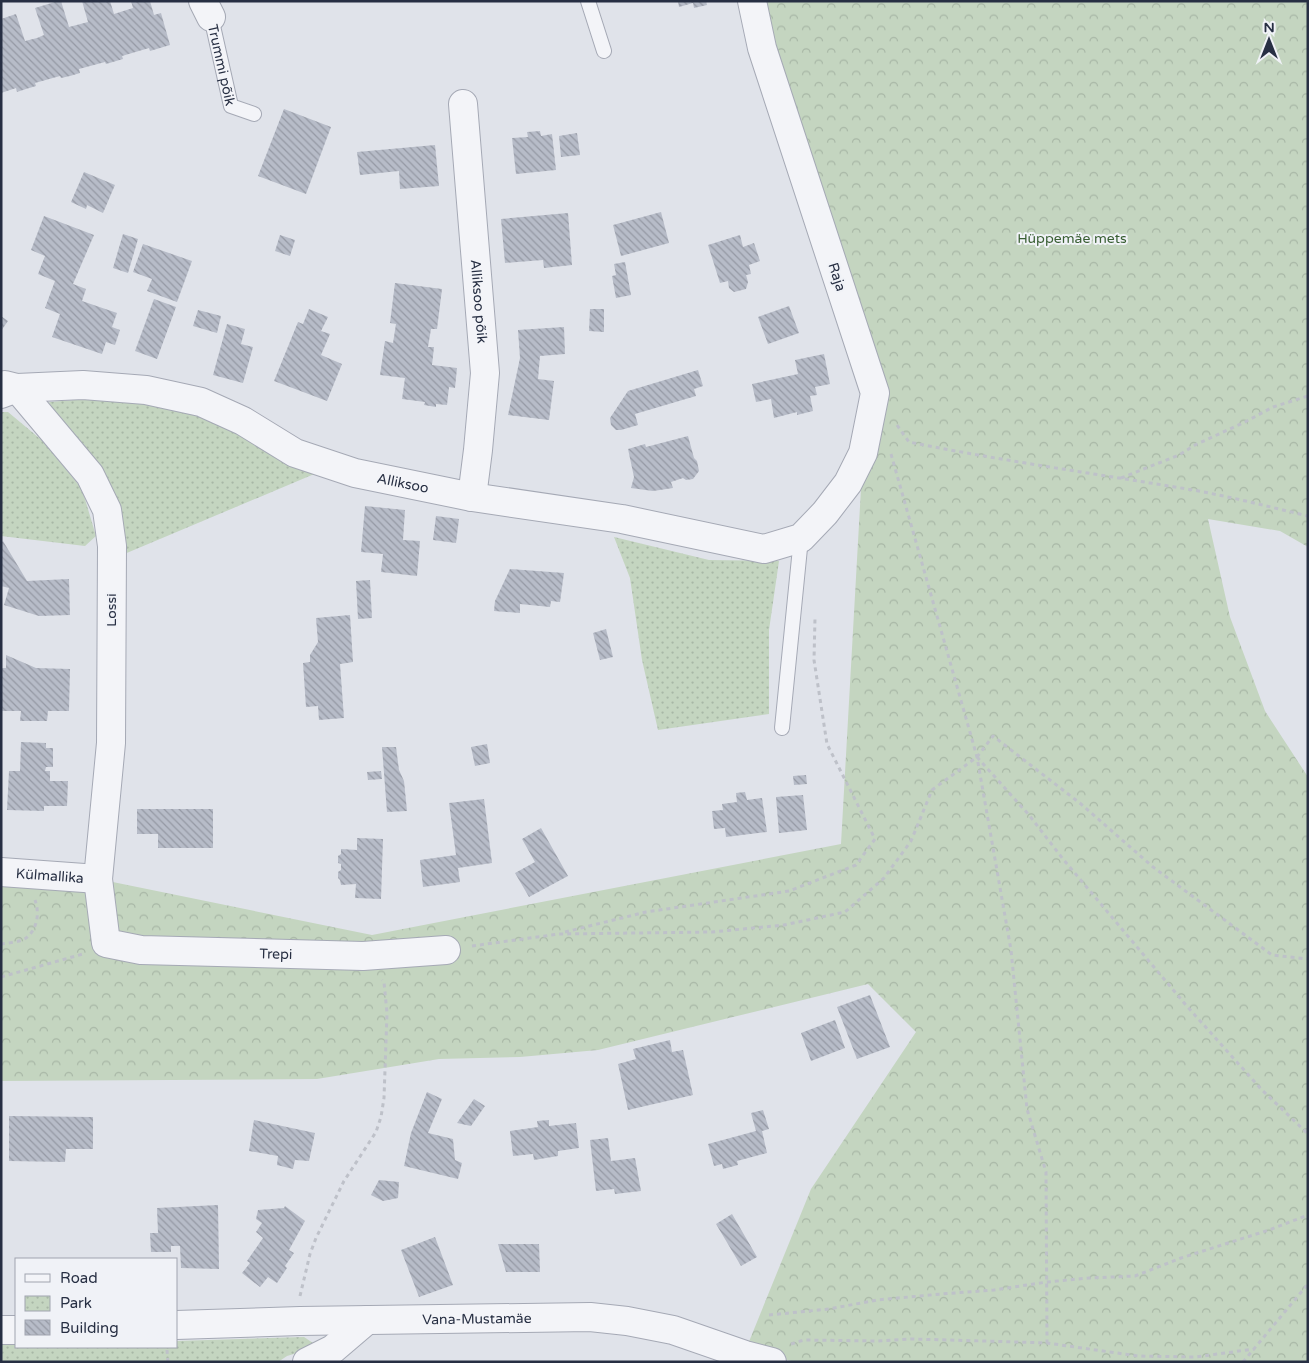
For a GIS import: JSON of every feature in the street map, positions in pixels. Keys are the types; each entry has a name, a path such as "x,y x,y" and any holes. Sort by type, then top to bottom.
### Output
{"street":[{"name":"Raja","path":"752,1 762,48 875,394 864,453 848,483 825,513 801,538"},
{"name":"Alliksoo põik","path":"463,104 484,373 472,497"},
{"name":"Alliksoo","path":"7,389 83,385 146,390 201,402 243,421 295,453 355,473 472,497 622,519 764,548 801,538"},
{"name":"Lossi","path":"7,389 90,475 107,510 112,546 111,743 98,879"},
{"name":"Külmallika","path":"1,872 98,879"},
{"path":"98,879 106,943"},
{"name":"Trepi","path":"106,943 141,950 363,956 446,950"},
{"name":"Vana-Mustamäe","path":"178,1325 300,1321 590,1317 627,1321 674,1330 745,1355 780,1353"},
{"path":"307,1362 333,1348 367,1320"},
{"path":"1,1330 15,1330"}],"lane":[{"path":"588,1 604,51"},
{"name":"Trummi põik","path":"207,9 231,106 254,114"},
{"path":"782,728 801,538"}],"path":[{"path":"875,394 909,442 981,457 1195,490 1308,516"},
{"path":"1120,479 1180,455 1195,445 1274,407 1308,396"},
{"path":"890,450 977,757 1011,950 1027,1109 1046,1172 1047,1343"},
{"path":"446,950 559,934 646,912 789,891 856,865 875,839 827,744 814,660 816,613"},
{"path":"559,934 712,932 784,925 845,912 884,878 911,841 932,790 977,757 993,736 1081,804 1153,867 1272,954 1308,959"},
{"path":"977,757 1029,815 1136,947 1261,1090 1308,1134"},
{"path":"1,944 24,939 32,931 38,917 37,903 32,896"},
{"path":"1,977 86,954 106,943"},
{"path":"300,1321 298,1304 310,1254 316,1238 344,1181 376,1132 381,1116 384,1098 387,1013 384,982 363,956"},
{"path":"770,1316 829,1309 877,1300 994,1290 1047,1282 1135,1276 1181,1258 1269,1230 1308,1215"},
{"path":"1243,1362 1308,1284"},
{"path":"780,1353 804,1340 877,1341 912,1339 1047,1343 1138,1356 1196,1357 1254,1349"},
{"path":"167,1348 168,1362"}],"green space":[{"name":"Hüppemäe mets","path":"752,1 1308,1 1308,547 1280,531 1208,519 1230,617 1265,711 1308,777 1308,1362 795,1362 746,1349 811,1189 916,1032 868,984 598,1050 520,1057 439,1059 317,1079 1,1081 1,872 98,879 372,935 841,844 863,453 875,393"},
{"path":"87,399 147,399 191,407 319,472 122,555 49,402"},
{"path":"1,412 8,412 44,442 82,489 96,536 85,546 1,536"},
{"path":"614,537 709,560 779,561 769,630 769,714 658,730 642,660 630,578"},
{"path":"304,1337 313,1343 310,1349 287,1356 278,1362 1,1362 1,1342 15,1342 15,1348 178,1348 178,1341"}],"building":[{"path":"61,1 69,27 88,22 82,1 110,1 114,14 133,8 131,1 150,1 154,15 161,13 170,45 150,51 149,48 122,56 123,59 79,69 80,73 35,83 36,86 17,92 16,88 1,93 1,19 16,14 25,41 37,38 44,35 35,8"},
{"path":"678,1 706,1 707,5 694,8 693,3 679,7"},
{"path":"284,109 331,127 306,194 258,176"},
{"path":"540,131 541,136 552,134 556,170 516,174 512,138 528,137 527,132"},
{"path":"577,133 580,155 561,157 559,136"},
{"path":"435,145 439,186 400,189 399,171 360,175 357,152"},
{"path":"84,172 115,185 103,213 87,205 86,209 71,202"},
{"path":"661,212 669,243 621,256 613,225"},
{"path":"568,213 572,265 544,268 543,260 505,263 501,219"},
{"path":"44,216 94,235 73,284 86,289 82,301 117,313 112,327 120,330 115,345 106,342 102,354 52,337 60,314 45,308 55,281 38,274 45,256 31,250"},
{"path":"123,234 138,239 128,273 113,268"},
{"path":"280,235 295,240 290,256 275,251"},
{"path":"740,235 743,247 754,243 760,261 749,265 751,274 746,275 748,282 746,289 734,292 729,288 728,281 720,283 708,245"},
{"path":"143,244 192,261 177,302 147,291 152,279 133,272"},
{"path":"625,262 631,295 616,298 612,276 616,275 614,264"},
{"path":"395,283 442,289 437,329 431,329 428,347 434,347 432,365 457,368 455,388 449,387 447,405 436,404 436,407 424,405 425,402 402,399 405,378 380,375 385,341 393,343 396,324 390,323"},
{"path":"154,299 176,307 157,359 135,351"},
{"path":"789,306 799,333 768,344 758,317"},
{"path":"309,309 328,317 321,331 330,334 321,355 342,364 327,401 274,381 298,322 303,324"},
{"path":"590,309 604,309 604,332 589,331"},
{"path":"198,310 221,316 217,333 193,326"},
{"path":"1,316 8,321 1,331"},
{"path":"227,324 245,329 241,344 253,347 243,383 213,375"},
{"path":"564,327 565,354 540,356 538,379 554,381 549,420 508,415 520,358 518,330"},
{"path":"824,354 830,384 815,387 817,395 810,396 813,411 797,415 797,412 774,418 771,399 756,402 752,384 798,374 795,360"},
{"path":"698,370 703,386 694,389 696,396 635,414 638,425 616,430 611,425 610,418 628,391"},
{"path":"688,436 699,471 693,479 686,480 683,478 671,482 673,488 660,490 631,488 634,477 628,449 645,444 646,447"},
{"path":"365,506 405,510 403,540 420,541 417,576 381,572 383,554 361,552"},
{"path":"436,516 459,519 456,543 433,540"},
{"path":"3,541 27,581 69,579 70,615 39,616 4,605 9,588 1,586 1,543"},
{"path":"510,569 564,573 560,602 551,601 550,607 520,604 520,613 494,611 495,601"},
{"path":"370,580 372,618 358,619 356,581"},
{"path":"350,615 353,662 340,664 344,718 319,720 318,706 306,707 303,663 310,662 310,655 318,642 316,618"},
{"path":"606,629 613,657 600,660 593,633"},
{"path":"6,655 36,668 70,669 69,711 48,711 47,721 20,721 21,711 1,711 1,668 6,668"},
{"path":"21,742 46,743 46,748 53,748 53,767 46,767 45,771 50,771 50,781 68,781 67,806 44,806 44,811 7,810 9,771 20,771"},
{"path":"487,744 490,763 475,766 471,747"},
{"path":"382,747 396,747 399,770 404,781 407,811 387,812"},
{"path":"381,771 382,779 368,780 367,772"},
{"path":"806,775 807,784 794,785 793,776"},
{"path":"745,792 747,800 762,798 767,832 726,837 725,828 714,829 712,811 723,810 722,804 737,802 736,793"},
{"path":"803,795 807,830 779,833 776,797"},
{"path":"484,799 492,863 458,868 460,882 423,887 420,860 456,855 449,803"},
{"path":"137,809 213,809 213,848 158,848 158,834 137,834"},
{"path":"541,828 568,876 529,897 515,873 535,862 522,839"},
{"path":"357,838 383,839 381,899 355,898 356,884 341,885 338,878 341,864 338,863 338,856 341,854 341,849 357,850"},
{"path":"870,995 890,1047 857,1059 837,1007"},
{"path":"835,1020 845,1048 811,1061 801,1033"},
{"path":"670,1040 672,1052 683,1050 693,1095 628,1110 618,1064 636,1059 633,1049"},
{"path":"427,1092 442,1099 428,1133 453,1139 455,1160 462,1163 458,1179 404,1166 411,1133"},
{"path":"474,1099 485,1106 471,1126 457,1123"},
{"path":"763,1110 769,1129 762,1131 767,1153 737,1161 738,1165 723,1169 722,1164 714,1166 708,1144 756,1131 751,1113"},
{"path":"9,1116 93,1117 93,1149 66,1149 65,1162 9,1161"},
{"path":"254,1120 315,1133 309,1161 295,1160 293,1169 277,1165 278,1156 249,1151"},
{"path":"549,1120 549,1126 576,1123 579,1148 558,1151 558,1156 534,1160 533,1154 513,1156 510,1131 538,1127 537,1121"},
{"path":"608,1138 611,1161 635,1158 641,1191 615,1194 614,1189 596,1191 590,1140"},
{"path":"379,1180 399,1182 398,1198 383,1201 371,1195"},
{"path":"218,1205 219,1269 181,1268 180,1246 171,1246 171,1252 151,1252 150,1233 158,1233 157,1208"},
{"path":"285,1206 305,1221 289,1250 294,1253 277,1283 268,1277 260,1287 242,1273 250,1263 247,1261 263,1238 256,1232 262,1223 256,1219 258,1210 284,1208"},
{"path":"732,1214 757,1257 741,1266 716,1224"},
{"path":"435,1237 453,1285 419,1297 401,1250"},
{"path":"498,1244 539,1244 540,1272 506,1272"}]}
